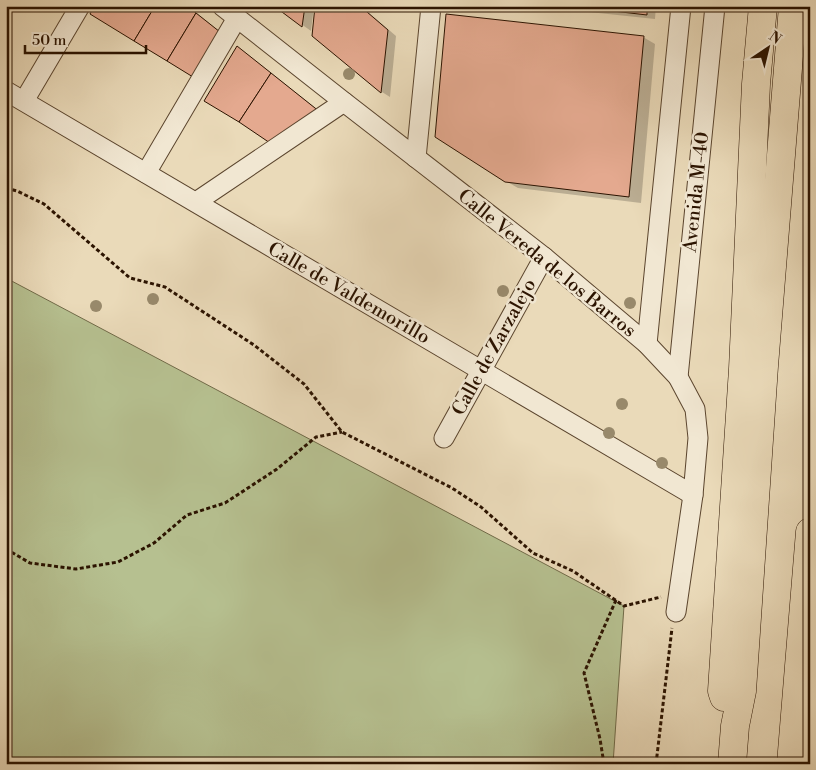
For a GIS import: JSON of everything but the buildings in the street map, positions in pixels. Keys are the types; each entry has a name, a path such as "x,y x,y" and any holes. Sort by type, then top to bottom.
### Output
{"highway":[{"path":"735,726 722,691 743,369 756,84 763,6"},
{"path":"732,764 735,726 742,691 763,375 793,6"},
{"path":"791,764 810,532"}],"street":[{"path":"24,101 80,6"},
{"name":"Calle Vereda de los Barros","path":"222,6 544,257 647,344 678,377 695,409 698,438 674,620"},
{"path":"416,158 431,6"},
{"name":"Avenida M-40","path":"647,344 681,6"},
{"name":"Avenida M-40","path":"678,377 715,6"},
{"path":"146,173 237,18"},
{"name":"Calle de Valdemorillo","path":"6,91 692,494"},
{"path":"196,202 344,102"},
{"name":"Calle de Zarzalejo","path":"444,438 544,257"}],"path":[{"path":"6,188 18,191 44,204 130,278 165,287 254,345 304,384 342,432 452,488 481,508 533,553 573,570 624,606 678,592"},
{"path":"6,548 30,563 76,569 118,562 154,544 187,515 224,503 277,469 316,437 342,432"},
{"path":"604,764 584,673 616,600"},
{"path":"656,764 674,620"}],"green space":[{"path":"6,278 624,606 613,764 6,764"}]}
